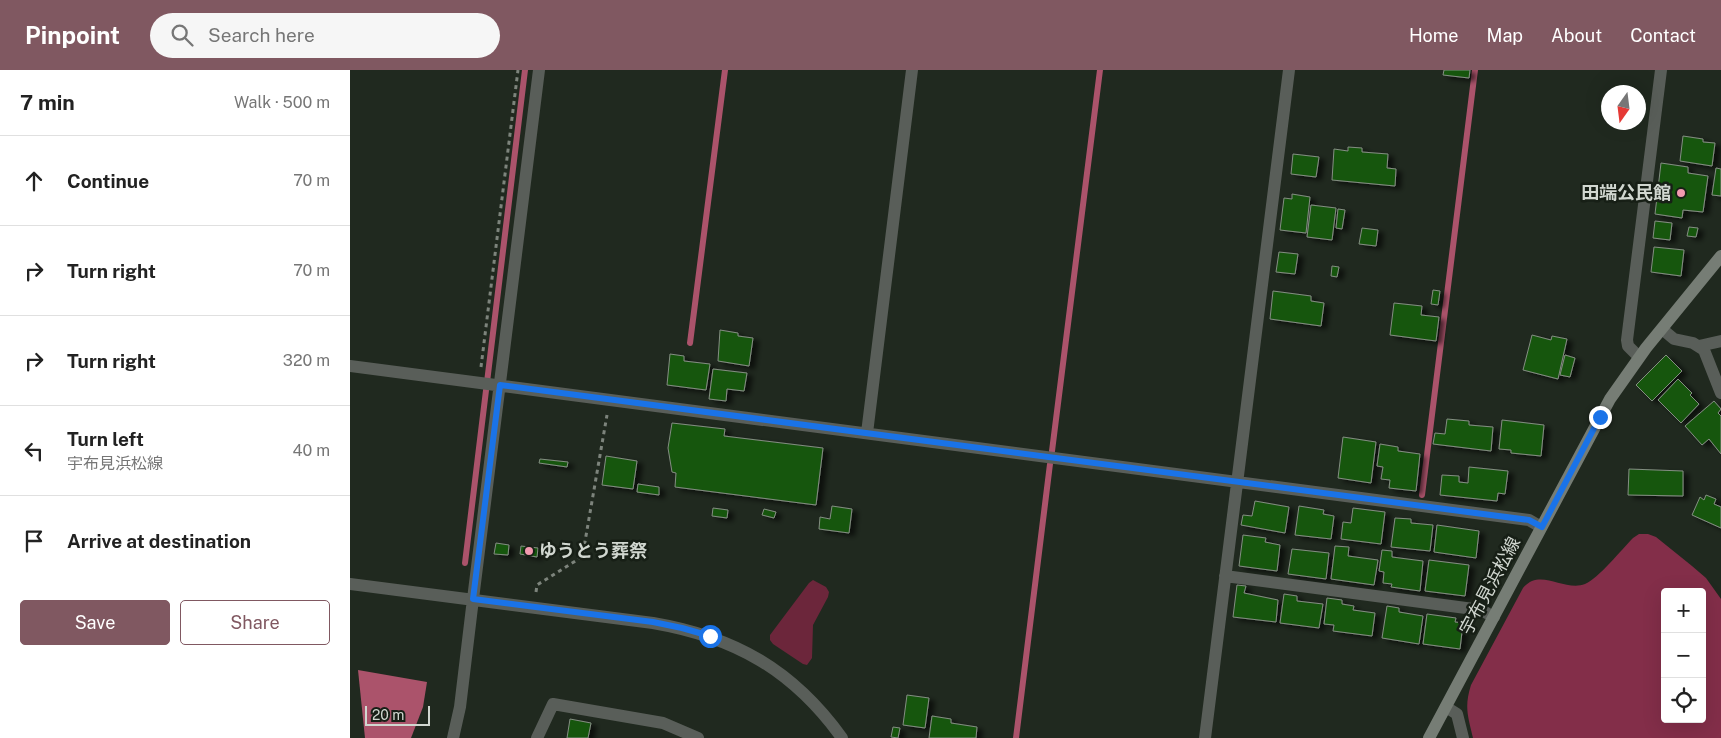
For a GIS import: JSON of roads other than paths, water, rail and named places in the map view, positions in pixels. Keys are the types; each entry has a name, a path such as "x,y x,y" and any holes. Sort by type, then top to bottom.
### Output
{"main road":[{"name":"宇布見浜松線","path":"1429,738 1610,399 1639,357 1721,256"}],"street":[{"path":"453,738 460,707 473,599 488,384 539,70"},
{"path":"866,433 912,70"},
{"path":"1205,738 1289,70"},
{"path":"1639,357 1628,346 1627,340 1661,70"},
{"path":"1662,329 1674,339 1699,346 1707,355 1721,393"},
{"path":"1699,346 1721,341"},
{"path":"350,366 1529,520 1542,527"},
{"path":"1225,576 1481,610 1494,617"},
{"path":"350,584 653,622 710,636 737,647 786,677 828,718 842,738"},
{"path":"537,738 553,704 663,723 698,738"},
{"path":"1446,707 1457,714 1463,738"}],"waterway":[{"path":"465,563 525,70"},
{"path":"690,343 725,70"},
{"path":"1052,451 1100,70"},
{"path":"1422,495 1475,70"},
{"path":"1016,738 1050,464"}],"place":[{"name":"田端公民館","path":"1681,193"},
{"name":"ゆうとう葬祭","path":"529,551"}]}
